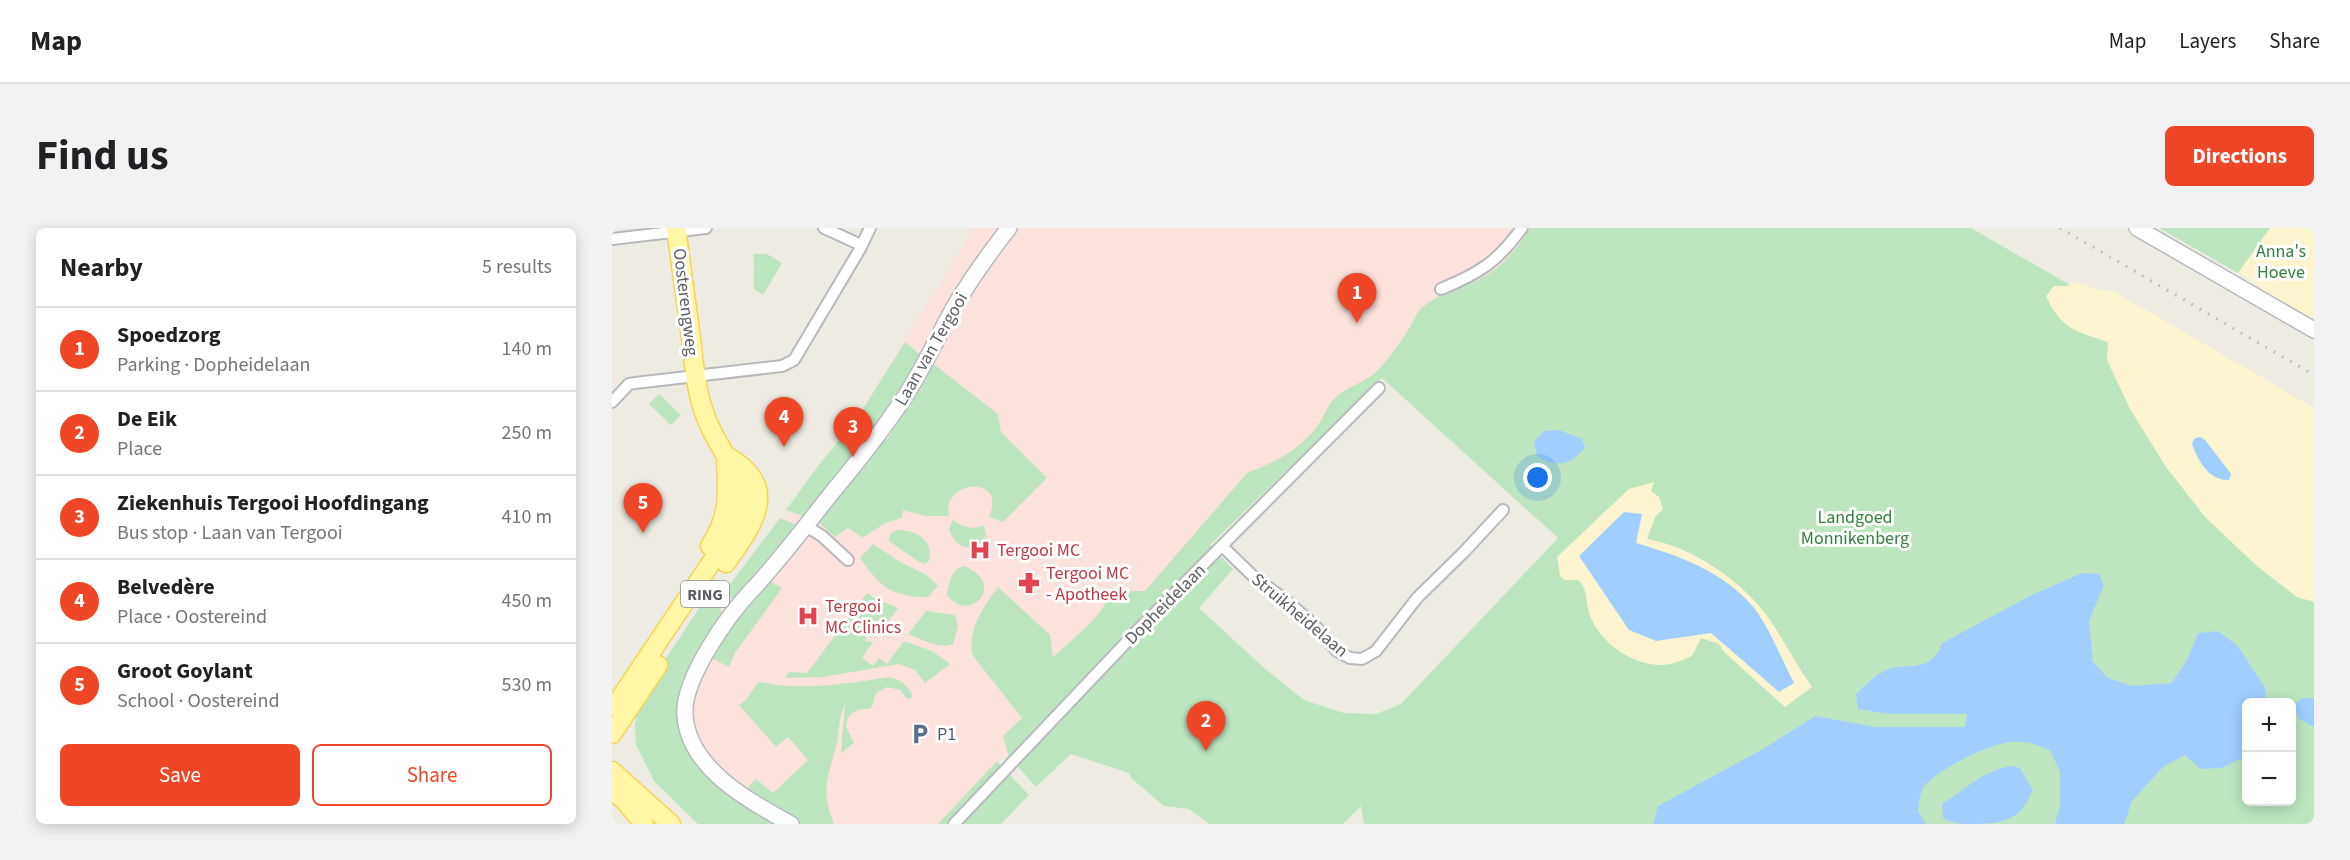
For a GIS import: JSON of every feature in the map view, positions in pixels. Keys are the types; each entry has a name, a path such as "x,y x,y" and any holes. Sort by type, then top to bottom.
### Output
{"main road":[{"name":"Oosterengweg","path":"677,230 696,376"},
{"name":"RING","path":"613,698 708,570 740,518 741,489 736,473 705,416 696,376"},
{"name":"RING","path":"612,734 754,520 758,498 752,475 745,467 725,455"},
{"path":"612,771 671,824"},
{"path":"612,791 623,799 638,818"},
{"path":"612,804 638,818"}],"street":[{"path":"612,239 706,228"},
{"path":"825,228 861,245"},
{"path":"612,402 629,384 782,366 794,360 860,249 870,228"},
{"name":"Laan van Tergooi","path":"791,824 743,797 716,775 690,739 684,715 685,699 692,679 733,610 806,526 902,401 957,303 1009,228"},
{"path":"1441,289 1470,277 1490,265 1504,252 1522,228"},
{"path":"2137,228 2314,330"},
{"name":"Dopheidelaan","path":"954,824 1138,630 1379,388"},
{"name":"Struikheidelaan","path":"1222,546 1254,578 1287,601 1314,625 1337,651 1350,658 1362,659 1376,651 1417,598 1503,510"},
{"path":"806,526 822,536 848,560"}],"shaded area":[{"name":"Tergooi MC","path":"974,228 1551,228 1432,316 1322,429 1233,504 1161,595 938,824 711,824 682,665 720,606 801,499 854,422"}],"green space":[{"name":"Landgoed Monnikenberg","path":"1530,228 1971,228 2150,331 2314,436 2314,824 1364,824 1361,806 1343,824 1209,824 1189,809 1164,806 1132,779 1129,773 1071,754 1036,787 1009,757 1003,736 1022,718 973,656 971,647 974,629 982,611 998,587 1050,635 1053,657 1088,626 1112,595 1145,591 1247,473 1277,460 1303,442 1318,425 1335,398 1367,379 1382,366 1418,313 1426,305 1494,271 1511,254","holes":["1382,378 1558,538 1401,704 1376,714 1344,713 1304,700 1263,667 1199,608 1233,569 1210,545"]},
{"name":"Anna's Hoeve","path":"2159,228 2314,228 2314,322 2238,273"},
{"path":"753,254 767,254 782,263 763,295 754,289"},
{"path":"905,342 922,356 879,425 876,423 864,439 858,442 860,444 849,458 851,461 809,513 806,511 803,516 786,510 818,466 854,423"},
{"path":"931,362 998,414 1001,432 1047,478 1003,522 989,517 992,503 990,493 973,486 954,495 949,504 949,516 926,516 903,510 902,518 885,523 863,538 848,528 835,537 816,520 883,437 887,439 913,401 910,398"},
{"path":"659,394 681,415 671,425 649,404"},
{"path":"780,518 799,526 735,599 721,596"},
{"path":"953,520 968,527 984,525 986,536 970,547 960,545 949,529"},
{"path":"898,530 917,534 926,542 929,547 929,561 925,564 919,562 889,541 890,534"},
{"path":"873,544 900,562 927,575 938,586 928,597 905,595 888,588 874,576 860,558"},
{"path":"964,566 977,574 983,583 984,591 980,599 965,606 956,603 947,595 953,573"},
{"path":"770,581 782,588 735,653 729,667 714,659 714,653 739,613"},
{"path":"867,593 898,608 877,637 866,636 865,641 873,642 862,658 873,666 879,658 887,664 904,641 932,651 950,664 925,683 915,670 899,664 823,677 785,678 789,672 807,673"},
{"path":"708,600 720,607 723,617 688,677 685,740 772,824 698,824 654,781 636,745 635,726 638,701 703,602"},
{"path":"926,611 955,615 958,626 953,644 936,645 908,634"},
{"path":"889,677 904,683 913,696 908,700 900,690 887,687 876,693 872,707 860,709 848,718 846,727 854,743 841,753 845,704 843,709 826,792 834,824 801,824 748,794 749,786 756,779 773,793 808,760 788,737 776,747 739,705 746,700 758,682 808,686"},
{"path":"997,761 1002,766 947,824 938,824"},
{"path":"1008,773 1029,795 1001,824 960,824"}],"sand":[{"name":"Anna's Hoeve","path":"2270,228 2314,228 2314,322 2238,273"},
{"path":"2077,282 2096,289 2115,292 2314,408 2314,602 2297,597 2258,567 2206,518 2166,467 2130,409 2107,360 2108,342 2070,327 2057,316 2046,296 2054,286 2067,286","holes":["2205,440 2231,474 2223,480 2211,473 2200,461 2192,443"]},
{"path":"1654,482 1651,491 1659,497 1663,509 1655,517 1647,539 1681,549 1714,567 1730,578 1768,617 1812,687 1785,707 1724,652 1719,644 1701,638 1692,656 1673,663 1650,664 1629,657 1611,644 1596,627 1589,613 1584,588 1578,580 1565,580 1560,576 1557,557 1629,489"}],"water":[{"path":"1559,430 1582,439 1585,448 1573,459 1562,463 1551,462 1537,456 1534,442 1544,431"},
{"path":"2200,437 2205,440 2231,474 2229,480 2215,477 2205,468 2192,443 2195,438"},
{"path":"1624,512 1642,514 1636,543 1667,553 1711,572 1749,602 1768,630 1794,683 1779,692 1711,633 1656,641 1629,630 1579,556"},
{"path":"2082,573 2099,574 2104,585 2089,621 2093,662 2108,678 2132,686 2172,683 2188,658 2198,633 2218,631 2238,646 2265,688 2266,698 2242,698 2242,758 2221,768 2200,769 2185,755 2163,767 2132,801 2124,824 2055,824 2060,805 2060,772 2050,750 2019,742 2004,743 1979,752 1939,773 1922,790 1918,811 1926,824 1653,824 1658,806 1763,749 1815,716 1875,727 1965,727 1967,714 1889,714 1858,709 1856,694 1882,672 1924,664 1937,653 1942,643 2030,596"},
{"path":"2302,698 2314,698 2314,727 2299,719 2296,703"},
{"path":"2011,766 2020,768 2033,790 2017,814 2002,821 1985,824 1957,823 1943,818 1942,804 1983,776"}],"railway":[{"path":"2060,228 2314,375"}],"place":[{"name":"Spoedzorg","path":"1357,323"},
{"name":"Belvedère","path":"784,447"},
{"name":"Ziekenhuis Tergooi Hoofdingang","path":"853,457"},
{"name":"Groot Goylant","path":"643,533"},
{"name":"Tergooi MC","path":"980,550"},
{"name":"Tergooi MC - Apotheek","path":"1029,583"},
{"name":"Tergooi MC Clinics","path":"808,616"},
{"name":"P1","path":"920,734"},
{"name":"De Eik","path":"1206,751"}]}
